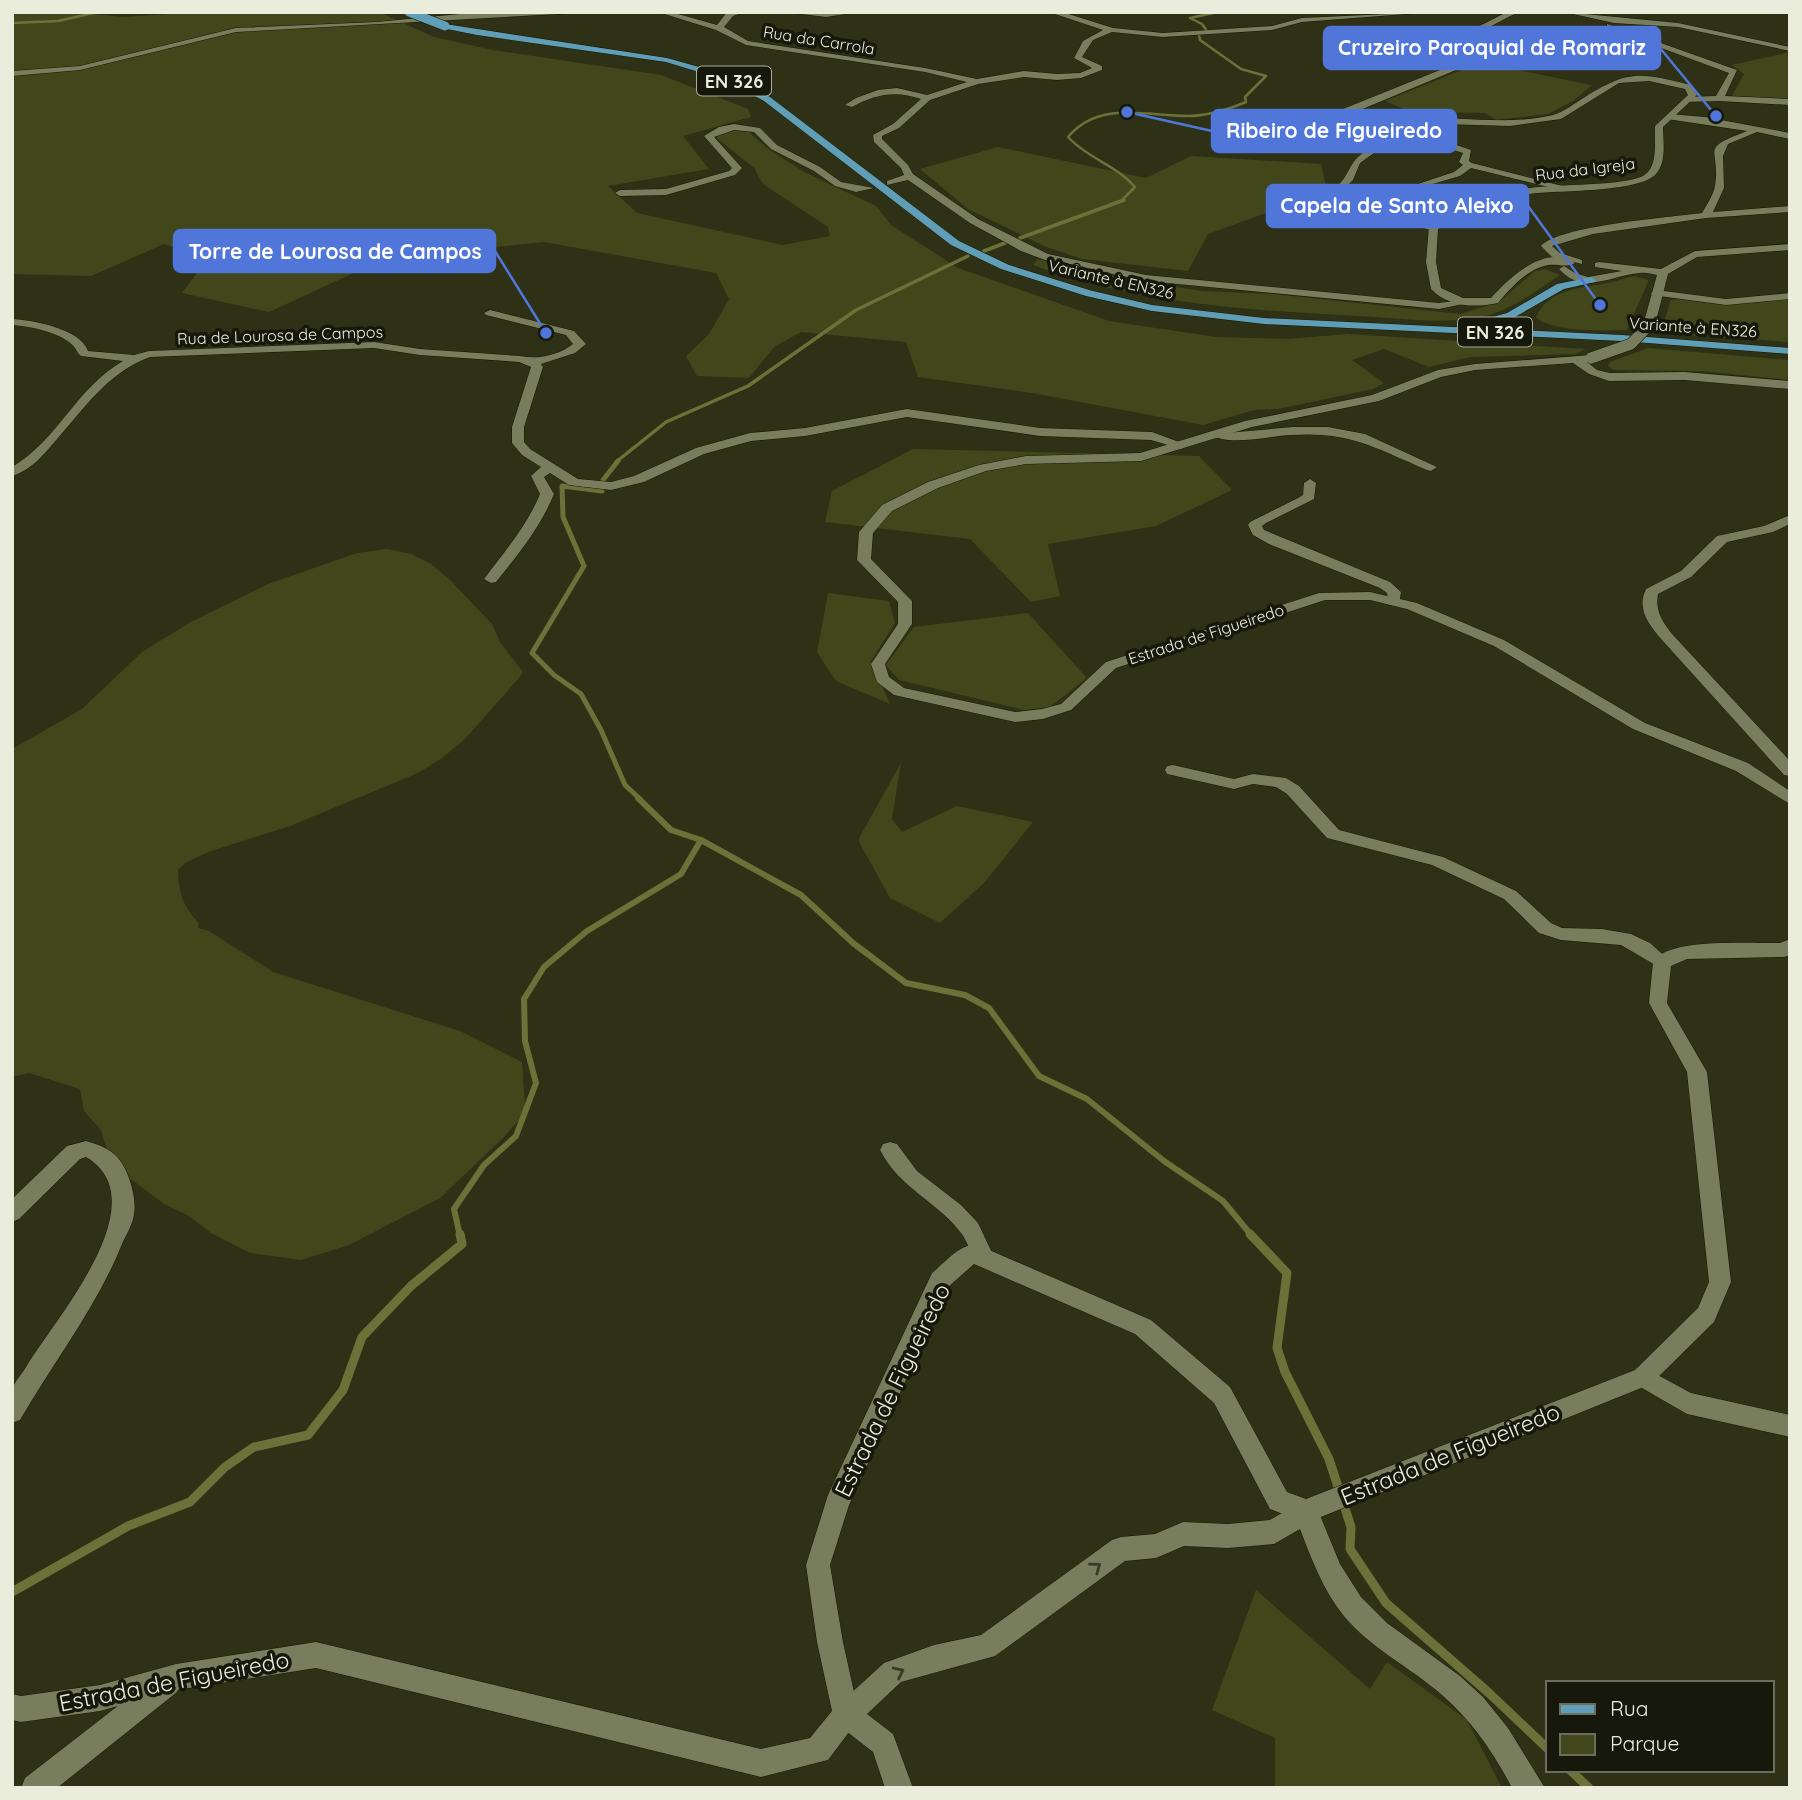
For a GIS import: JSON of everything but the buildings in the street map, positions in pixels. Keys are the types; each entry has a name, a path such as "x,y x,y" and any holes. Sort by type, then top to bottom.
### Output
{"main road":[{"name":"Variante à EN326","path":"409,12 445,26 477,33 667,60 728,78 766,99 946,237 1005,267 1086,293 1178,311 1264,321 1622,338 1790,351"},
{"path":"1561,286 1570,267"},
{"path":"1368,327 1479,323 1511,315 1561,286 1591,280"},
{"path":"1539,299 1531,319 1556,329 1622,338"}],"street":[{"path":"12,74 80,68 236,30 387,23 460,16 590,12"},
{"name":"Rua da Carrola","path":"662,12 719,27 746,43 925,70 977,82"},
{"path":"719,27 730,15 740,12"},
{"path":"789,12 826,15 853,12"},
{"path":"1053,12 1112,30 1163,35 1272,28 1302,20 1427,12"},
{"path":"1497,12 1512,13"},
{"path":"1568,12 1595,18 1678,25 1790,49"},
{"path":"1512,13 1475,29 1462,45 1459,61 1453,68 1341,113 1335,119 1350,125 1409,120 1510,123 1558,117 1618,81 1630,79 1649,78 1688,87 1693,95 1687,100"},
{"path":"1595,18 1734,72 1718,99"},
{"path":"1112,30 1096,34 1079,52 1078,58 1099,68 1093,72 1057,77 1024,74 977,82 927,98 896,125 878,135 877,141 905,166 909,176 974,221 1025,249 1085,267 1218,287 1439,306 1493,301 1529,267 1549,263 1570,267 1599,265 1634,271 1663,272 1695,254 1790,247"},
{"path":"849,105 886,89 927,98"},
{"path":"1687,100 1790,102"},
{"name":"Rua da Igreja","path":"1433,229 1492,199 1529,191 1626,183 1646,178 1654,172 1658,163 1659,126 1687,100"},
{"path":"1670,117 1790,136"},
{"path":"1432,120 1412,124 1356,162 1348,180 1330,198 1322,214 1340,209 1396,208 1401,210 1399,218 1402,221 1433,229 1431,262 1436,289 1463,303"},
{"path":"1350,125 1341,133 1339,142 1347,148 1374,149"},
{"path":"620,193 666,192 732,173 737,168 734,162 709,136 722,129 734,127 757,130 774,147 817,169 844,187 869,188"},
{"path":"1706,215 1720,183 1717,172 1719,149 1726,141 1746,136 1756,129"},
{"path":"1390,137 1449,144 1468,152 1464,162 1469,165 1564,188"},
{"path":"1432,190 1420,185 1457,174 1469,165"},
{"path":"890,183 909,176"},
{"path":"1546,246 1551,242 1593,231 1706,215 1790,209"},
{"path":"1546,246 1549,263"},
{"path":"1546,246 1570,267 1591,280 1634,271"},
{"path":"1599,265 1607,270 1608,275"},
{"name":"Estrada de Figueiredo","path":"1663,272 1649,325 1637,341 1625,348 1591,358 1489,366 1438,374 1375,398 1249,424 1141,457 1026,460 983,468 933,485 887,508 866,532 864,560 905,601 905,624 878,664 882,679 899,692 1015,717 1043,714 1066,707 1111,665 1324,596 1370,596 1459,624 1499,643 1639,726 1742,767 1790,799"},
{"path":"1656,293 1726,302 1790,296"},
{"path":"490,313 570,333 580,344 571,351 534,363 537,367 518,427 518,443 526,452 574,482 611,486 639,479 700,451 738,440 805,432 907,413 1051,433 1152,436 1181,445"},
{"path":"12,322 50,327 81,346 81,351 85,354 135,358"},
{"name":"Rua de Lourosa de Campos","path":"12,472 33,459 111,372 135,358 149,354 374,345 520,359 534,363"},
{"path":"1577,360 1593,372 1609,377"},
{"path":"1489,366 1547,369 1609,377 1685,376 1790,385"},
{"path":"1217,433 1225,437 1290,431 1346,433 1431,467"},
{"path":"491,579 541,509 547,494 537,476 550,467"},
{"path":"1310,483 1310,496 1282,513 1262,519 1255,525 1258,532 1274,541 1385,585 1394,592 1394,602"},
{"path":"1790,519 1768,529 1722,539 1693,569 1651,592 1648,603 1649,614 1667,637 1790,771"},
{"path":"1173,770 1215,782 1234,784 1253,779 1280,782 1293,790 1333,834 1437,861 1510,895 1545,928 1561,934 1625,939 1644,948 1662,962 1685,952 1784,950 1790,945"},
{"name":"Estrada de Figueiredo","path":"12,1707 21,1709 100,1698 176,1677 316,1655 761,1763 818,1750 846,1714 894,1672 934,1658 986,1647 1121,1549 1156,1546 1183,1534 1228,1536 1274,1532 1315,1507 1643,1377 1706,1315 1720,1282 1697,1072 1658,1003 1662,962"},
{"path":"12,1213 74,1152 86,1149 111,1164 121,1186 124,1214 105,1261 12,1412"},
{"path":"890,1150 910,1177 954,1211 971,1230 983,1257 1143,1327 1222,1395 1279,1501 1315,1507 1323,1557 1352,1606 1399,1650 1463,1695 1500,1736 1525,1784 1531,1788"},
{"name":"Estrada de Figueiredo","path":"846,1714 830,1642 818,1565 837,1503 940,1280 972,1253 983,1257"},
{"path":"1643,1377 1687,1402 1790,1426"},
{"path":"35,1788 176,1677"},
{"path":"846,1714 884,1743 899,1788"}],"green space":[{"path":"12,12 78,12 122,17 203,12 379,12 434,37 493,50 661,75 748,109 751,117 683,136 709,169 608,186 637,213 783,245 830,236 828,227 763,184 754,168 717,138 719,133 731,130 749,132 768,149 806,173 876,206 891,225 958,268 1109,321 1216,337 1287,339 1348,334 1585,349 1575,354 1470,357 1429,367 1384,349 1352,360 1384,383 1373,389 1278,409 1254,410 1203,425 1032,393 918,377 906,342 801,332 774,347 749,378 697,376 686,356 709,334 729,299 716,273 544,242 384,259 269,312 182,293 208,258 164,244 91,276 12,274"},
{"path":"1790,52 1790,99 1732,96 1744,74 1732,65"},
{"path":"1469,60 1592,85 1573,101 1548,114 1496,120 1485,113 1411,112 1385,101 1462,70"},
{"path":"998,147 1146,178 1191,156 1321,164 1327,191 1208,234 1188,271 1082,259 1044,246 968,209 920,169"},
{"path":"1037,259 1146,283 1203,291 1273,294 1460,314 1499,302 1535,271 1545,269 1560,275 1502,310 1481,317 1451,321 1234,308 1153,297 1113,289 1033,265"},
{"path":"1635,276 1648,282 1627,330 1565,328 1553,326 1536,317 1542,307 1559,294"},
{"path":"1790,299 1790,342 1660,333 1671,300 1724,305"},
{"path":"1648,348 1790,360 1790,380 1702,371 1614,370 1608,366 1610,362"},
{"path":"913,449 1199,456 1232,490 1156,526 1048,544 1060,596 1031,602 970,539 825,522 832,491"},
{"path":"387,549 411,554 431,564 450,580 492,624 500,642 523,672 464,740 442,758 418,773 290,826 208,852 185,863 178,870 180,892 198,922 198,928 209,931 273,972 460,1031 522,1062 525,1105 522,1116 504,1137 440,1198 349,1245 301,1260 250,1253 164,1204 111,1164 101,1130 84,1111 80,1089 29,1073 12,1077 12,749 82,709 142,652 191,622 268,584 357,553"},
{"path":"828,593 889,601 895,623 871,661 890,704 836,681 817,652"},
{"path":"1028,613 1087,678 1050,707 1024,710 899,680 886,665 914,627"},
{"path":"901,763 892,819 902,832 957,806 1033,822 985,882 940,923 890,898 858,840"},
{"path":"1256,1590 1370,1689 1387,1662 1467,1720 1502,1788 1275,1788 1275,1738 1212,1710"}],"waterway":[{"path":"12,23 58,21 98,12"},
{"path":"1207,31 1202,24 1190,18 1218,12"},
{"path":"1121,201 1135,187 1068,137 1080,125 1108,114 1187,116 1217,112 1246,102 1245,97 1266,76 1241,69 1200,40 1199,35"},
{"path":"1020,238 1121,201"},
{"path":"984,251 1005,243"},
{"path":"616,462 666,422 748,386 856,310 968,256"},
{"path":"603,480 618,461"},
{"path":"602,491 562,486 563,517 584,566 532,653 554,675 581,694 601,730 625,785 640,799"},
{"path":"638,798 671,830 701,840"},
{"path":"460,1236 454,1209 484,1165 516,1136 536,1083 525,1041 524,999 544,967 587,931 681,874 701,840"},
{"path":"701,840 801,895 853,943 906,983 965,995 989,1008 1039,1076 1087,1099 1164,1161 1223,1201 1252,1236"},
{"path":"12,1592 128,1526 190,1502 225,1467 254,1447 308,1435 343,1390 362,1337 411,1286 462,1244 460,1234"},
{"path":"1250,1234 1287,1273 1277,1348 1285,1372 1329,1459 1351,1527 1350,1549 1386,1603 1546,1747"},
{"path":"1572,1772 1589,1788"}],"place":[{"name":"Ribeiro de Figueiredo","path":"1127,112"},
{"name":"Cruzeiro Paroquial de Romariz","path":"1716,116"},
{"name":"Capela de Santo Aleixo","path":"1600,305"},
{"name":"Torre de Lourosa de Campos","path":"546,333"}]}
